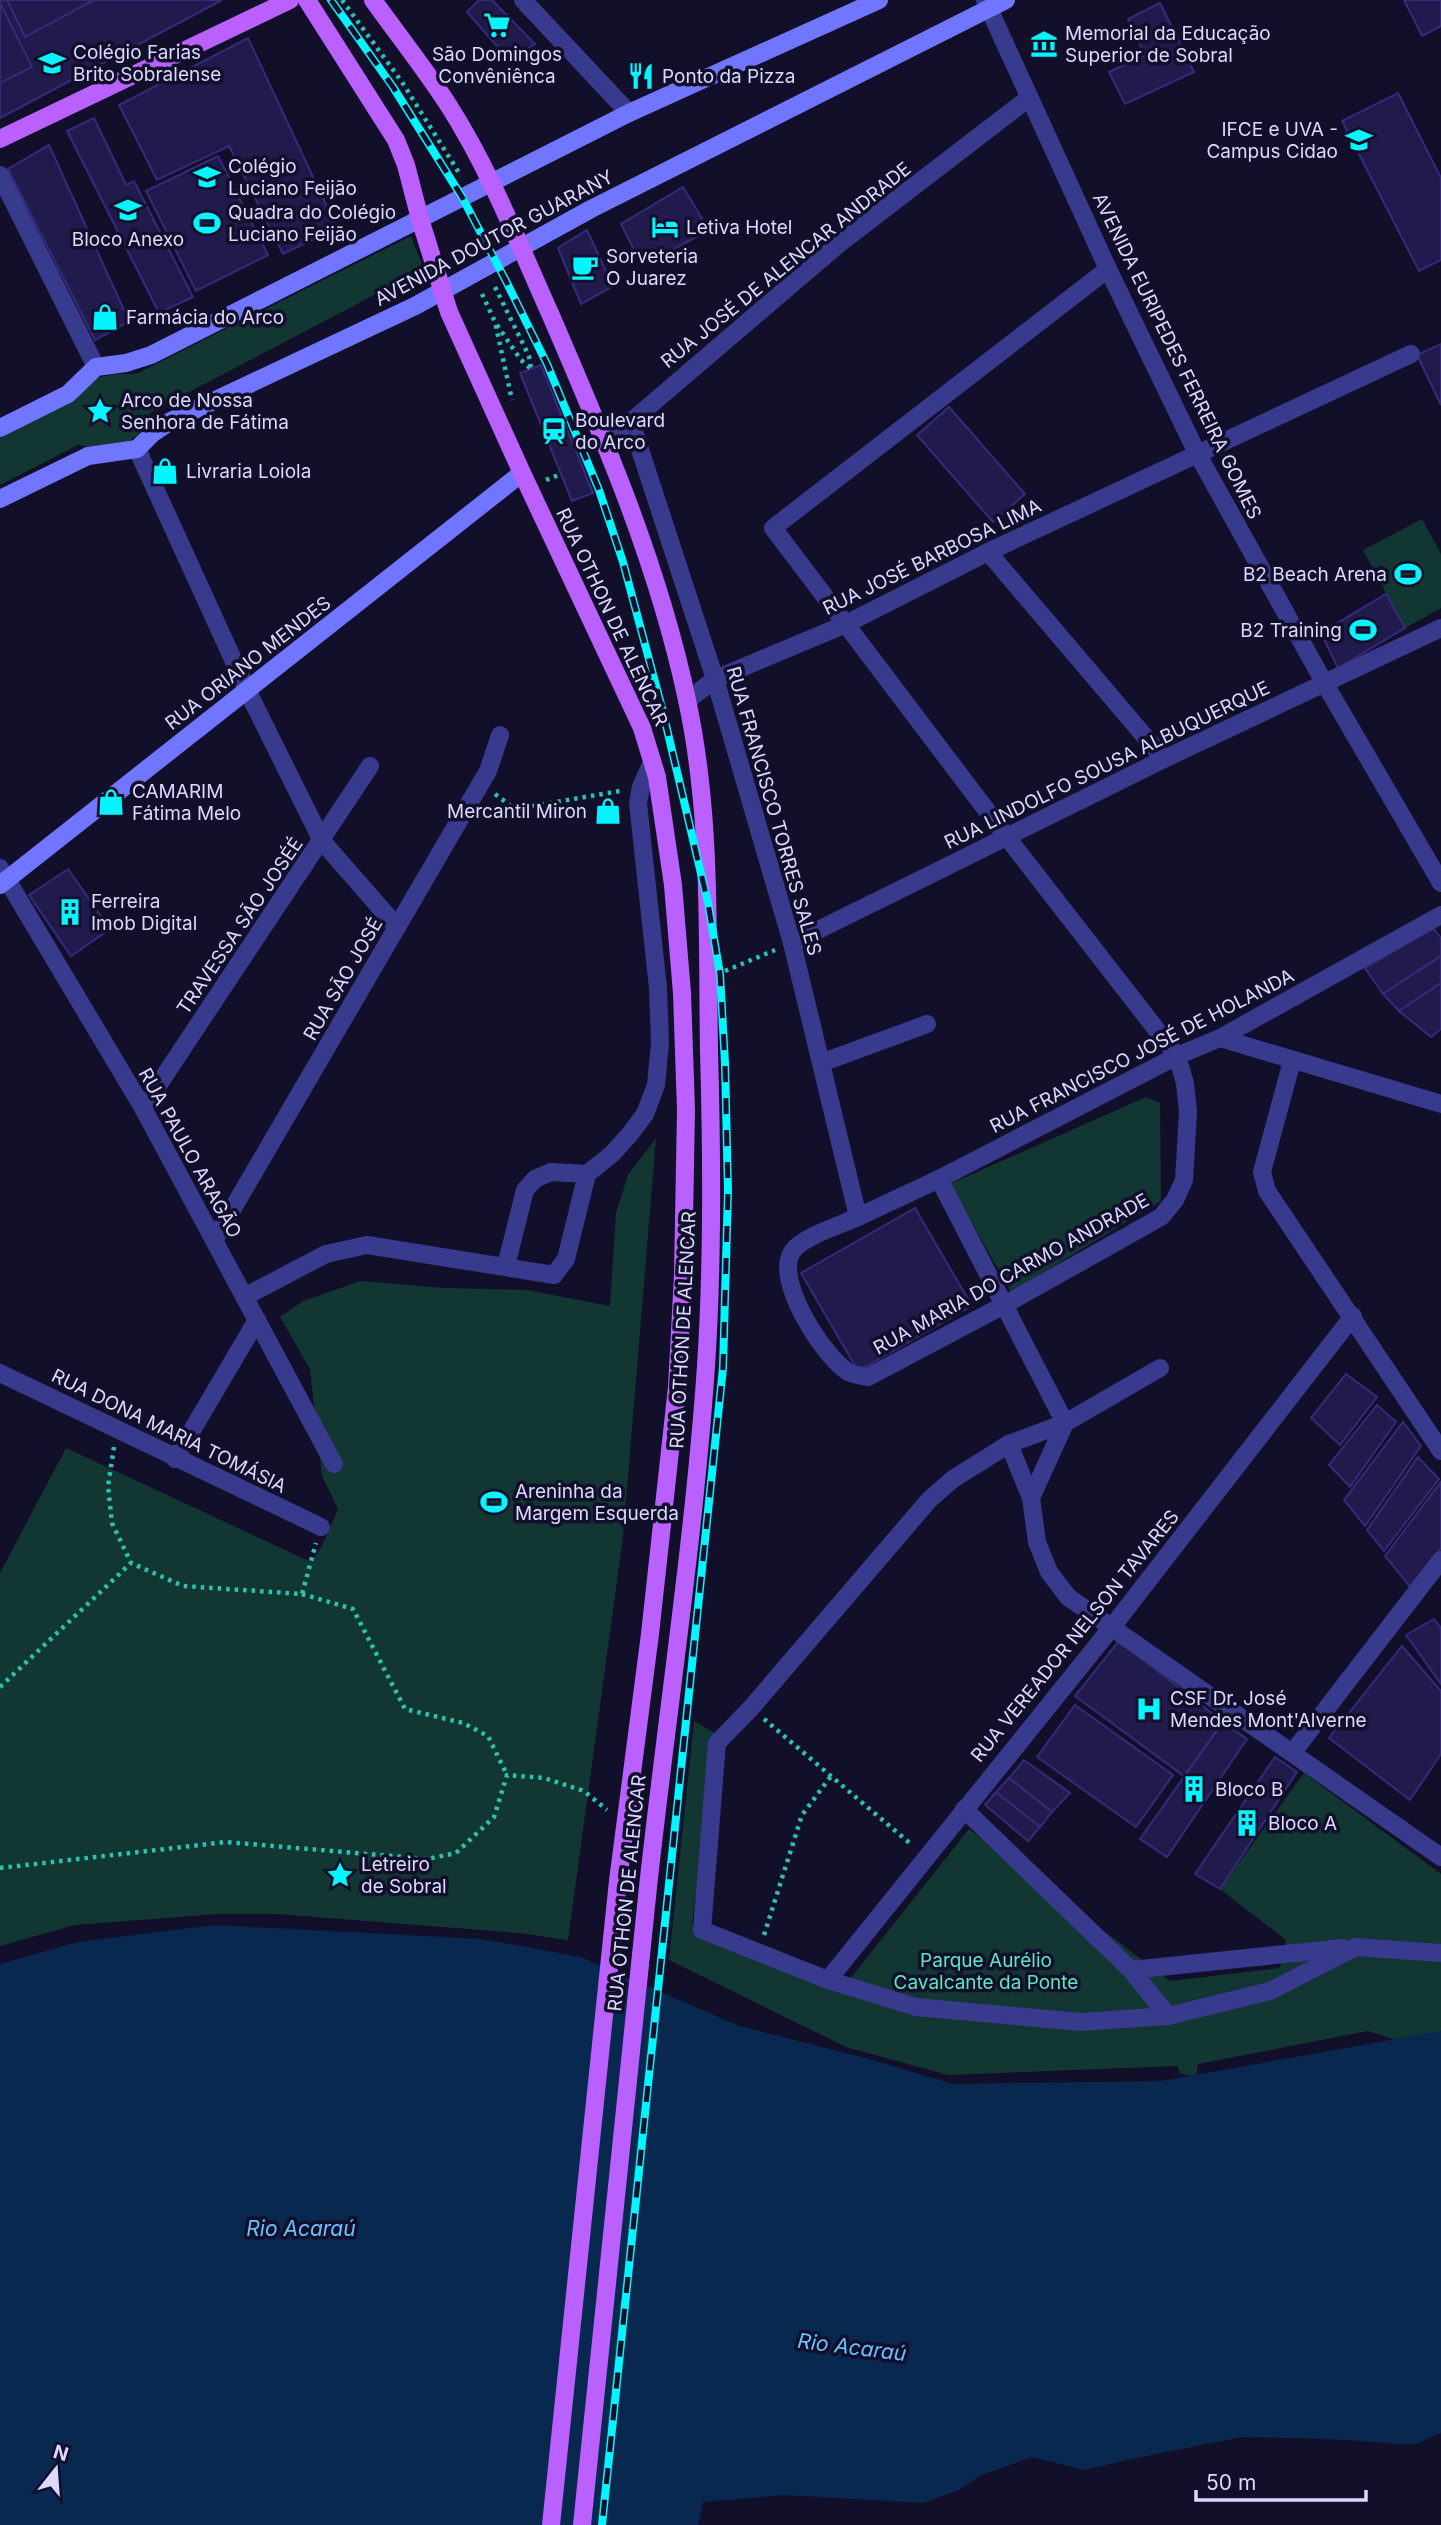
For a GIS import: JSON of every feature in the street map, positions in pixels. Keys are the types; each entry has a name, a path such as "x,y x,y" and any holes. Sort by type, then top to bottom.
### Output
{"main road":[{"path":"0,139 290,0"},
{"name":"RUA OTHON DE ALENCAR","path":"307,0 396,140 406,165 449,312 642,728 657,776 673,885 682,993 686,1110 677,1387 618,1881 551,2525"},
{"name":"RUA OTHON DE ALENCAR","path":"373,0 449,105 491,182 606,443 662,598 687,701 698,762 705,826 709,883 711,1159 710,1289 706,1366 686,1575 648,1885 582,2525"},
{"path":"0,428 68,394 96,367 125,363 151,355 629,113 879,0"},
{"name":"AVENIDA DOUTOR GUARANY","path":"137,449 170,421 443,291 591,209 993,3"},
{"path":"0,499 88,456 137,449"},
{"name":"RUA ORIANO MENDES","path":"2,878 247,690 522,473"}],"street":[{"path":"523,0 629,113"},
{"name":"AVENIDA EURIPEDES FERREIRA GOMES","path":"993,3 1029,98 1108,270 1197,453 1325,684 1441,883"},
{"name":"RUA JOSÉ DE ALENCAR ANDRADE","path":"606,443 840,243 1029,98"},
{"path":"0,175 96,367"},
{"path":"1108,270 773,528 1006,836 1177,1056"},
{"name":"RUA JOSÉ BARBOSA LIMA","path":"687,701 715,678 846,624 988,552 1411,354"},
{"name":"RUA FRANCISCO TORRES SALES","path":"631,422 715,678 792,943 858,1217"},
{"path":"137,449 247,690 322,841 397,928"},
{"path":"988,552 1164,759"},
{"name":"RUA LINDOLFO SOUSA ALBUQUERQUE","path":"792,943 1164,759 1441,628"},
{"name":"RUA SÃO JOSÉ","path":"215,1240 488,771 500,735"},
{"path":"244,1297 326,1254 367,1245 554,1275 566,1259 587,1174 612,1154 630,1134 645,1114 656,1085 660,1043 658,988 638,803 641,787 652,762"},
{"name":"TRAVESSA SÃO JOSÉÉ","path":"142,1108 370,766"},
{"name":"RUA PAULO ARAGÃO","path":"2,878 142,1108 334,1464"},
{"name":"RUA FRANCISCO JOSÉ DE HOLANDA","path":"858,1217 939,1179 1177,1056 1220,1038 1441,915"},
{"path":"821,1063 927,1024"},
{"path":"1220,1038 1441,1104"},
{"name":"RUA MARIA DO CARMO ANDRADE","path":"858,1217 797,1244 789,1255 788,1272 801,1315 836,1363 850,1373 869,1377 1161,1217 1175,1200 1184,1180 1188,1112 1185,1083 1177,1056"},
{"path":"1292,1060 1262,1172 1267,1191 1441,1451"},
{"path":"506,1266 526,1190 535,1179 551,1172 587,1174"},
{"path":"939,1179 1065,1423"},
{"name":"RUA VEREADOR NELSON TAVARES","path":"828,1980 1112,1627 1353,1316"},
{"path":"175,1459 257,1320"},
{"path":"1160,1368 1065,1423 1009,1444 953,1479 929,1500 751,1707 717,1742 702,1930 828,1980 916,2007 1081,2022 1168,2016 1270,1991 1356,1947"},
{"name":"RUA DONA MARIA TOMÁSIA","path":"0,1373 321,1527"},
{"path":"1031,1498 1065,1423"},
{"path":"1009,1444 1031,1498 1037,1542 1049,1572 1068,1597 1441,1857"},
{"path":"1293,1752 1441,1560"},
{"path":"964,1809 1131,1970 1168,2016"},
{"path":"1131,1970 1356,1947 1441,1953"}],"path":[{"path":"342,0 402,82 472,192"},
{"path":"482,294 495,322 521,360 531,369 529,356 495,287"},
{"path":"495,322 513,402"},
{"path":"481,783 515,809 641,787"},
{"path":"708,979 792,943"},
{"path":"0,1868 226,1842 427,1859 456,1853 494,1817 507,1775 488,1736 463,1723 405,1709 353,1609 302,1594 183,1586 131,1563 112,1523 108,1486 116,1430"},
{"path":"302,1594 321,1527"},
{"path":"0,1687 131,1563"},
{"path":"751,1707 926,1856"},
{"path":"507,1775 544,1778 584,1791 611,1812 627,1814"},
{"path":"759,1952 802,1815 831,1776"}],"green space":[{"path":"411,236 424,269 151,412 138,435 115,450 78,445 0,485 0,438 95,378 136,374"},
{"name":"B2 Beach Arena","path":"1422,519 1441,554 1441,608 1405,628 1363,550"},
{"path":"1146,1097 1160,1103 1161,1201 1011,1292 950,1184"},
{"path":"656,1138 623,1537 568,1940 519,1933 277,1914 218,1914 75,1925 0,1946 0,1573 66,1448 311,1562 322,1546 338,1509 322,1476 310,1369 280,1317 303,1301 361,1281 445,1288 527,1290 610,1306 616,1213 628,1175"},
{"name":"Parque Aurélio Cavalcante da Ponte","path":"694,1721 715,1733 692,1925 850,1979 969,1829 1170,1981 1280,1968 1286,1940 1220,1889 1304,1773 1441,1874 1441,2031 1428,2050 1368,2031 1198,2064 1196,2077 1179,2073 1178,2066 948,2075 846,2047 669,1960"}],"water":[{"name":"Rio Acaraú","path":"215,1925 482,1939 581,1957 739,2026 869,2059 953,2084 1161,2081 1441,2031 1441,2433 1413,2445 1242,2437 1085,2470 1032,2457 980,2476 959,2490 923,2503 784,2495 703,2502 698,2525 0,2525 0,1964 78,1942"}],"building":[{"name":"Colégio Farias Brito Sobralense","path":"0,0 222,0 0,118"},
{"path":"7,0 94,0 25,37"},
{"name":"São Domingos Convêniênca","path":"479,0 492,0 535,44 510,61 467,12"},
{"path":"1404,0 1441,0 1441,26 1422,36"},
{"path":"0,3 32,67 0,83"},
{"path":"1160,3 1194,72 1125,104 1109,72 1145,55 1128,19"},
{"path":"248,38 337,228 283,254 229,146 157,180 119,105"},
{"path":"1398,93 1441,178 1441,260 1419,271 1342,121"},
{"name":"Bloco Anexo","path":"94,118 126,185 134,181 193,297 159,313 67,131"},
{"path":"49,145 129,321 95,340 8,169"},
{"name":"Quadra do Colégio Luciano Feijão","path":"218,156 268,255 196,291 146,191"},
{"name":"Letiva Hotel","path":"683,187 709,230 642,266 621,224"},
{"name":"Sorveteria O Juarez","path":"587,230 613,286 581,304 558,248"},
{"path":"1441,344 1441,405 1417,355"},
{"name":"Boulevard do Arco","path":"541,365 593,493 572,501 520,373"},
{"path":"949,407 1025,494 993,522 917,435"},
{"name":"B2 Training","path":"1386,594 1405,628 1338,668 1321,633"},
{"name":"Ferreira Imob Digital","path":"68,869 110,929 71,956 29,895"},
{"path":"1433,928 1441,938 1441,956 1383,994 1365,968"},
{"path":"1441,956 1441,983 1399,1011 1383,994"},
{"path":"1441,983 1441,1029 1431,1037 1399,1011"},
{"path":"915,1208 972,1306 858,1371 801,1273"},
{"path":"1346,1374 1377,1397 1340,1445 1311,1418"},
{"path":"1377,1405 1396,1422 1350,1487 1329,1465"},
{"path":"1403,1422 1421,1446 1365,1526 1344,1500"},
{"path":"1418,1457 1439,1479 1384,1551 1367,1530"},
{"path":"1441,1482 1441,1548 1412,1589 1385,1556"},
{"path":"1434,1619 1441,1628 1441,1684 1406,1635"},
{"name":"CSF Dr. José Mendes Mont'Alverne","path":"1119,1641 1223,1722 1184,1776 1075,1696"},
{"path":"1402,1646 1441,1691 1441,1754 1410,1800 1329,1738"},
{"path":"1075,1705 1173,1775 1136,1827 1037,1757"},
{"name":"Bloco B","path":"1223,1722 1247,1739 1167,1857 1140,1839"},
{"name":"Bloco A","path":"1275,1757 1297,1772 1220,1889 1195,1874"},
{"path":"1024,1760 1070,1793 1052,1812 1009,1778"},
{"path":"1009,1778 1052,1812 1040,1827 996,1792"},
{"path":"996,1792 1040,1827 1028,1841 985,1805"}],"railway":[{"path":"331,0 393,87 462,197 547,364 599,490 623,562 662,708 708,903 720,974 728,1191 723,1368 602,2525"}],"place":[{"name":"São Domingos Convêniênca","path":"497,25"},
{"name":"Memorial da Educação Superior de Sobral","path":"1044,44"},
{"name":"Colégio Farias Brito Sobralense","path":"52,63"},
{"name":"Ponto da Pizza","path":"641,76"},
{"name":"IFCE e UVA - Campus Cidao","path":"1359,140"},
{"name":"Colégio Luciano Feijão","path":"207,177"},
{"name":"Bloco Anexo","path":"128,210"},
{"name":"Quadra do Colégio Luciano Feijão","path":"207,223"},
{"name":"Letiva Hotel","path":"665,227"},
{"name":"Sorveteria O Juarez","path":"585,267"},
{"name":"Farmácia do Arco","path":"105,317"},
{"name":"Arco de Nossa Senhora de Fátima","path":"100,411"},
{"name":"Boulevard do Arco","path":"554,431"},
{"name":"Livraria Loiola","path":"165,471"},
{"name":"B2 Beach Arena","path":"1408,574"},
{"name":"B2 Training","path":"1363,630"},
{"name":"CAMARIM Fátima Melo","path":"111,802"},
{"name":"Mercantil Miron","path":"608,811"},
{"name":"Ferreira Imob Digital","path":"70,912"},
{"name":"Areninha da Margem Esquerda","path":"494,1502"},
{"name":"CSF Dr. José Mendes Mont'Alverne","path":"1149,1709"},
{"name":"Bloco B","path":"1194,1789"},
{"name":"Bloco A","path":"1247,1823"},
{"name":"Letreiro de Sobral","path":"340,1875"}]}
